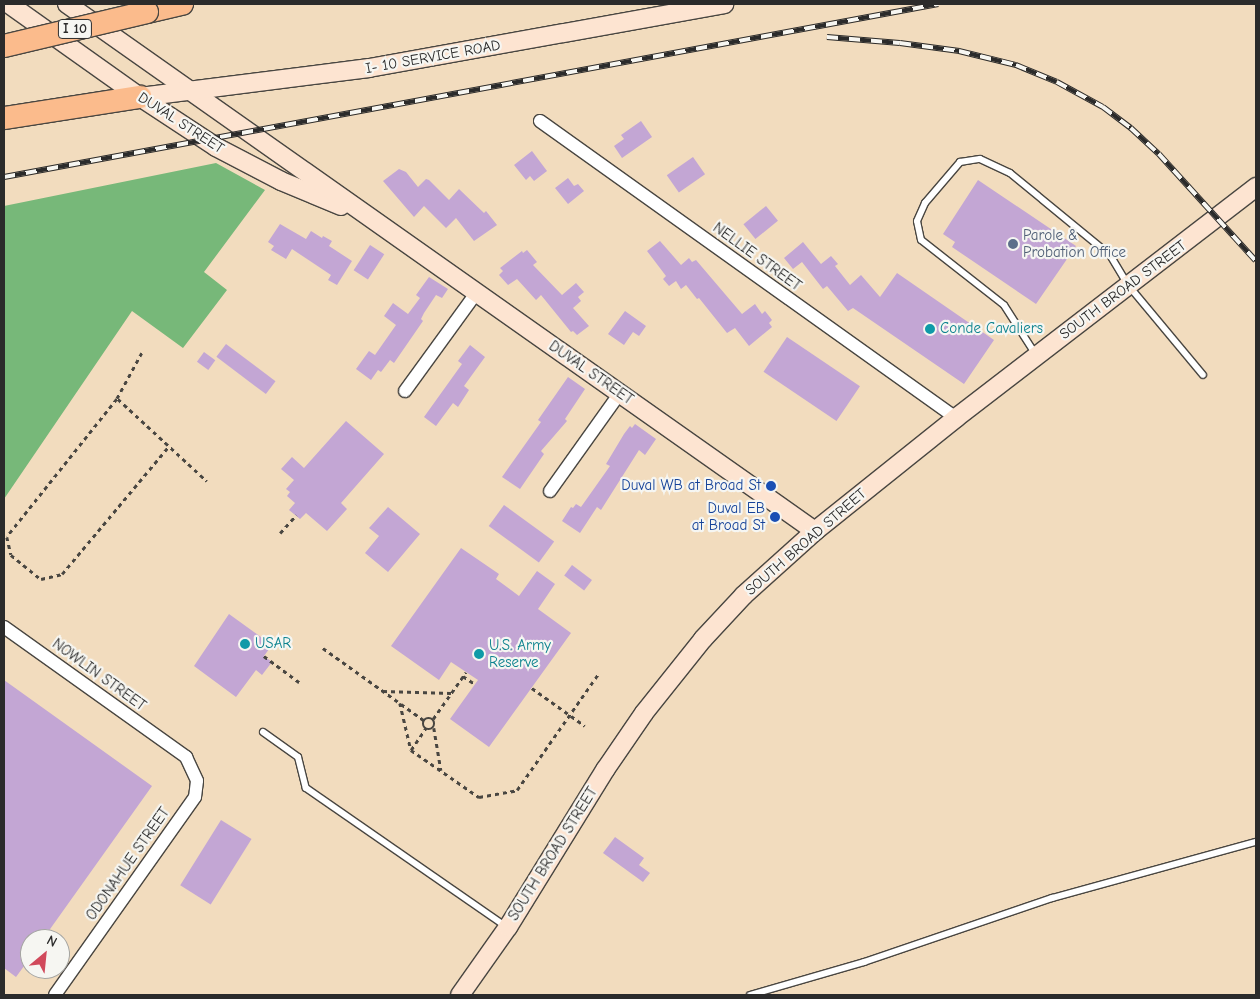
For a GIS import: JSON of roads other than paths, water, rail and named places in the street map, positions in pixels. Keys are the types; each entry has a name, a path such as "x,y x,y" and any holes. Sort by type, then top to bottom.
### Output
{"highway":[{"name":"I 10","path":"4,46 182,4"},
{"path":"4,118 140,97"}],"street":[{"name":"DUVAL STREET","path":"9,4 140,97 216,147 281,181 367,216"},
{"name":"DUVAL STREET","path":"68,4 815,530"},
{"name":"I- 10 SERVICE ROAD","path":"140,97 369,68 724,4"},
{"name":"NELLIE STREET","path":"540,121 956,418"},
{"name":"SOUTH BROAD STREET","path":"460,995 508,927 605,770 661,690 703,639 744,595 815,530 956,418 1256,186"},
{"path":"405,391 477,292"},
{"path":"550,491 620,393"},
{"name":"NOWLIN STREET","path":"4,627 176,750"},
{"name":"ODONAHUE STREET","path":"55,995 195,797 197,781 186,757 176,750"}],"lane":[{"path":"1037,356 1004,305 921,240 917,221 925,203 960,162 980,159 1010,173 1110,255 1128,285 1203,375"},
{"path":"263,732 298,757 306,788 508,927"},
{"path":"750,995 864,962 1052,898 1256,842"}],"railway":[{"path":"4,177 938,4"},
{"path":"827,37 900,43 959,51 1016,65 1057,82 1103,107 1131,128 1159,154 1256,261"}],"place":[{"name":"Parole & Probation Office","path":"1013,244"},
{"name":"Conde Cavaliers","path":"930,329"},
{"name":"Duval WB at Broad St","path":"771,486"},
{"name":"Duval EB at Broad St","path":"775,517"},
{"name":"USAR","path":"245,644"},
{"name":"U.S. Army Reserve","path":"479,654"}]}
